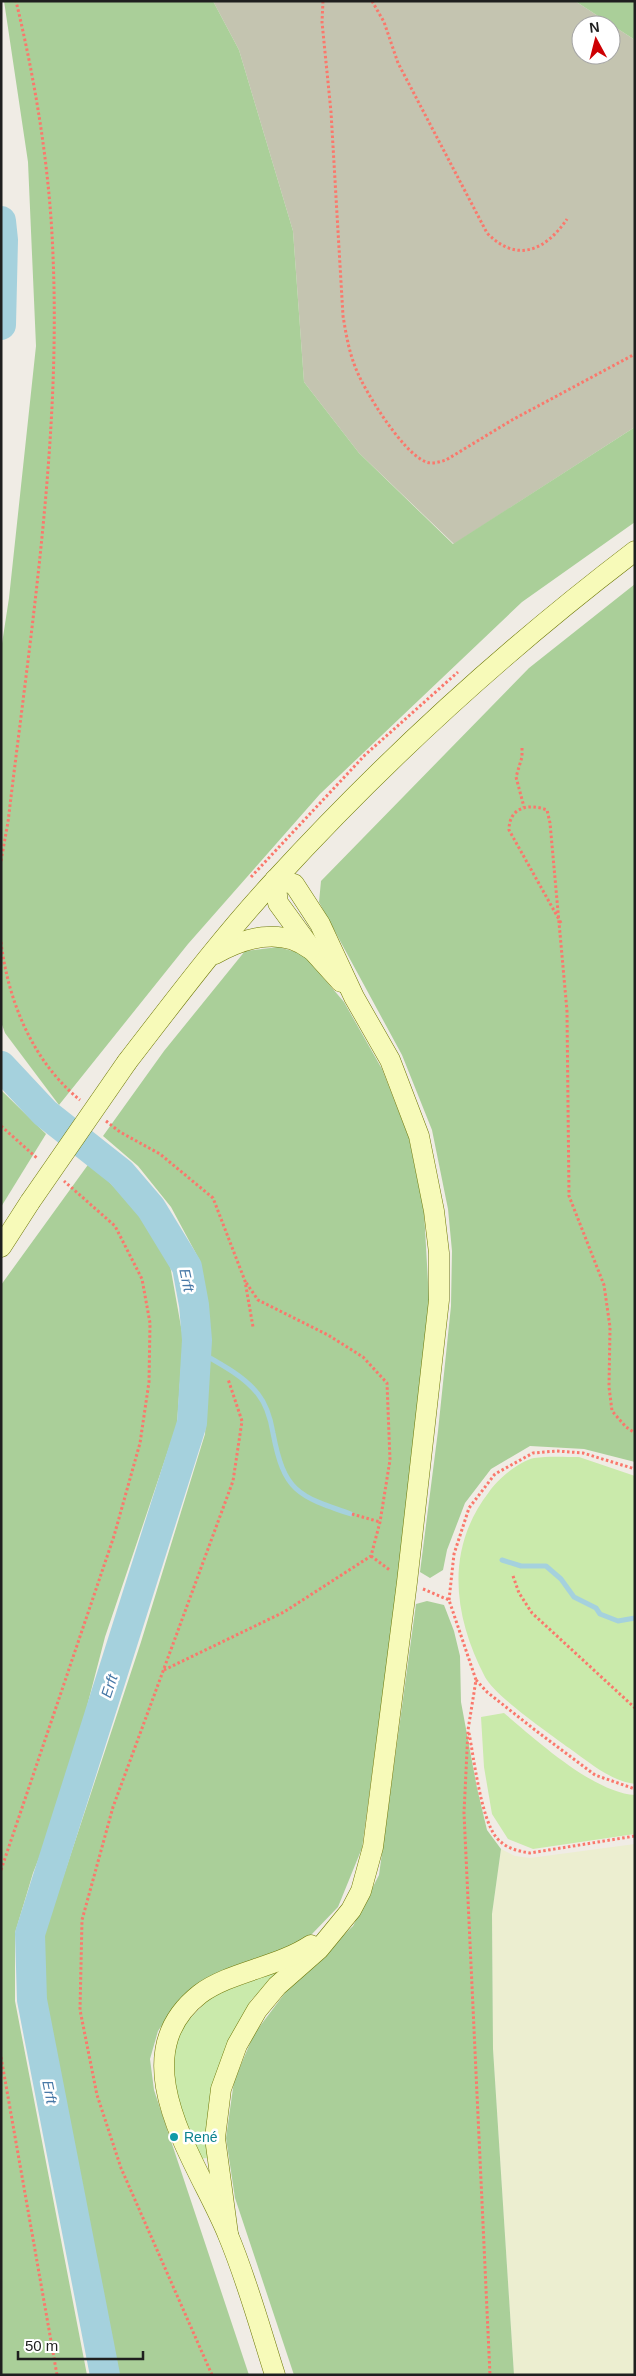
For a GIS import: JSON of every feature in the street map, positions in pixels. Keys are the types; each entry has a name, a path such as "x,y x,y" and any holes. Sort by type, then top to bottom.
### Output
{"main road":[{"path":"1,1247 127,1062 209,957 275,880 369,783 466,690 550,617 635,551"},
{"path":"275,880 278,903 312,951 354,996"},
{"path":"228,2234 215,2138 221,2089 237,2045 257,2010 277,1986 319,1949 340,1926 361,1890 373,1847 407,1582 439,1300 439,1253 434,1211 419,1136 390,1060 354,996 320,924 294,884 275,880"},
{"path":"209,957 235,944 266,937 293,940 312,951"},
{"path":"275,2375 228,2234 188,2154 168,2101 164,2067 168,2040 180,2016 200,1994 222,1982 277,1963 300,1952 340,1926"}],"path":[{"path":"1,861 8,822 40,556 49,440 54,315 49,199 33,84 16,1"},
{"path":"323,1 322,22 331,112 346,339 355,367 366,390 383,417 408,448 424,462 436,463 446,460 512,420 635,354"},
{"path":"372,1 384,22 398,63 487,233 502,246 517,250 529,249 549,241 567,219"},
{"path":"522,748 522,757 516,777 524,807"},
{"path":"561,923 509,830 509,822 513,814 524,807 536,806 547,810 561,923 567,1012 569,1196 604,1285 610,1328 609,1387 612,1411 626,1427 635,1433"},
{"path":"1,942 11,995 27,1031 51,1072 86,1105"},
{"path":"100,1116 120,1132 160,1154 212,1198 245,1281 253,1327"},
{"path":"1,1126 44,1163"},
{"path":"1,1870 114,1536 140,1443 149,1382 150,1323 142,1279 115,1226 58,1176"},
{"path":"163,1670 284,1612 371,1556 380,1522 390,1460 387,1383 363,1357 328,1335 258,1300 245,1281"},
{"path":"212,2375 121,2168 97,2095 80,2010 82,1920 113,1807 233,1481 242,1421 228,1379"},
{"path":"635,1469 583,1453 557,1451 533,1452 495,1474 469,1508 454,1554 449,1600 476,1680 487,1692 596,1775 635,1789"},
{"path":"352,1514 380,1522"},
{"path":"513,1576 519,1594 532,1613 635,1708"},
{"path":"407,1582 449,1600"},
{"path":"476,1680 468,1730 464,1813 490,2375"},
{"path":"468,1730 487,1820 496,1836 515,1851 530,1853 635,1836"},
{"path":"1,2057 58,2375"}],"shaded area":[{"path":"213,1 575,1 597,15 571,15 571,65 621,65 621,31 635,40 635,427 454,544 359,453 304,382 293,231 239,50"},
{"path":"635,1844 635,2375 514,2375 493,2049 492,1914 501,1849 515,1856 530,1858"}],"green space":[{"path":"4,1 213,1 239,50 293,231 304,382 359,453 453,544 635,427 635,522 522,602 320,794 188,944 59,1105 5,1033 1,1022 1,650 9,598 36,346 28,162"},
{"path":"575,1 635,1 635,40 621,31 621,15 597,15"},
{"path":"635,584 635,1462 584,1449 530,1446 491,1469 465,1503 447,1550 443,1570 430,1578 420,1572 438,1431 451,1306 452,1251 448,1209 432,1130 402,1055 319,902 321,881 529,668"},
{"path":"278,947 303,954 344,1002 382,1069 409,1138 424,1211 429,1300 398,1581 362,1848 338,1907 312,1934 280,1951 208,1977 179,2000 158,2031 150,2059 154,2090 249,2375 119,2375 44,1995 44,1935 141,1642 205,1434 210,1350 200,1261 171,1207 138,1166 103,1136 164,1051 245,951"},
{"path":"1,1090 46,1134 1,1207"},
{"path":"90,1162 135,1209 170,1265 183,1338 177,1424 105,1637 64,1795 33,1873 15,1933 15,2001 87,2375 1,2375 1,1285"},
{"path":"545,1457 579,1457 635,1476 635,1784 617,1779 600,1770 511,1704 491,1685 474,1654 461,1606 458,1583 460,1559 465,1536 475,1514 493,1487 509,1472 528,1460"},
{"path":"427,1601 444,1605 454,1631 460,1656 461,1702 477,1788 487,1830 501,1849 492,1914 493,2049 514,2375 294,2375 235,2198 226,2138 234,2081 254,2034 288,1989 353,1926 379,1875 416,1604"},
{"path":"504,1713 548,1750 584,1775 619,1792 635,1795 635,1834 533,1849 508,1839 492,1814 484,1767 481,1717"},
{"path":"282,1970 251,2000 235,2031 209,2158 196,2159 175,2099 172,2049 180,2029 213,1995"}],"waterway":[{"name":"Erft","path":"1,221 3,240 1,325"},
{"name":"Erft","path":"1,1066 45,1113 121,1173 151,1208 187,1267 194,1305 197,1340 192,1423 30,1934 32,2000 105,2375"},
{"path":"196,1350 237,1375 258,1394 268,1413 282,1468 296,1488 305,1496 351,1514"},
{"path":"502,1560 521,1566 546,1566 561,1579 574,1597 596,1608 600,1614 618,1621 635,1618"}],"place":[{"name":"René","path":"174,2137"}]}
